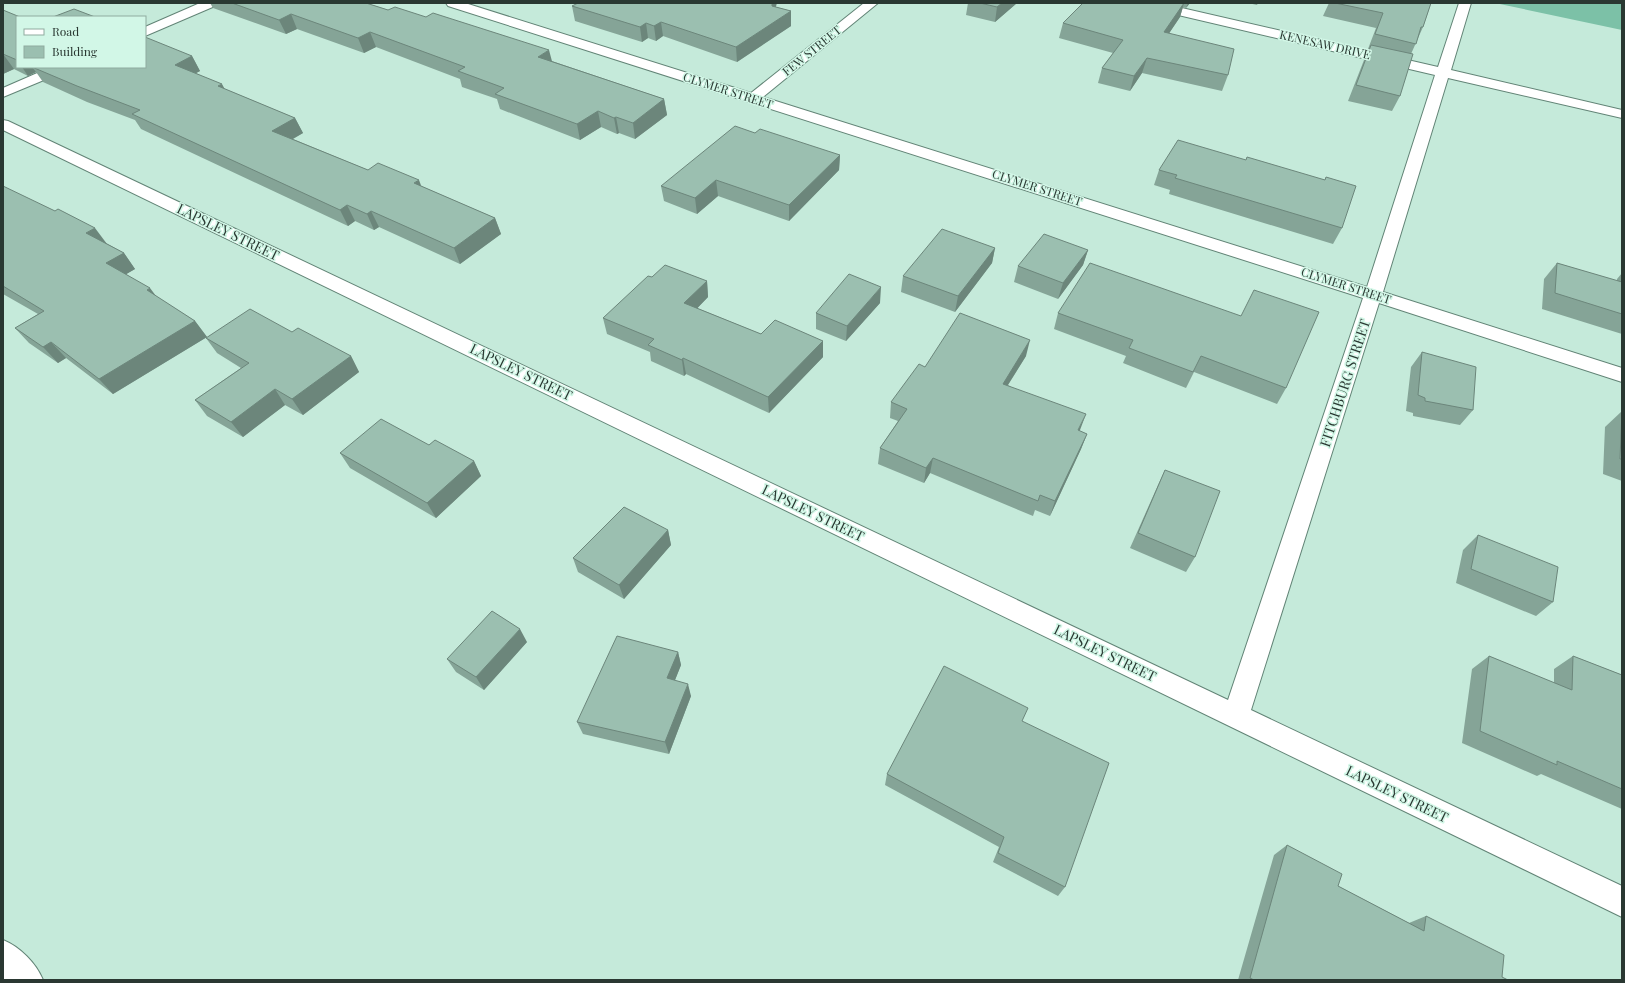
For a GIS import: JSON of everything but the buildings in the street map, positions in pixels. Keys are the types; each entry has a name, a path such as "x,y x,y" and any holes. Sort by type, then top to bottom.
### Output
{"street":[{"path":"146,32 211,3"},
{"name":"CLYMER STREET","path":"452,3 1622,375"},
{"name":"FEW STREET","path":"753,98 872,3"},
{"name":"KENESAW DRIVE","path":"1144,3 1622,114"},
{"name":"FITCHBURG STREET","path":"1236,716 1466,3"},
{"path":"3,93 61,68"},
{"name":"LAPSLEY STREET","path":"3,124 1622,902"},
{"path":"3,955 27,980"}],"green space":[{"path":"1495,3 1622,3 1622,30"}]}
